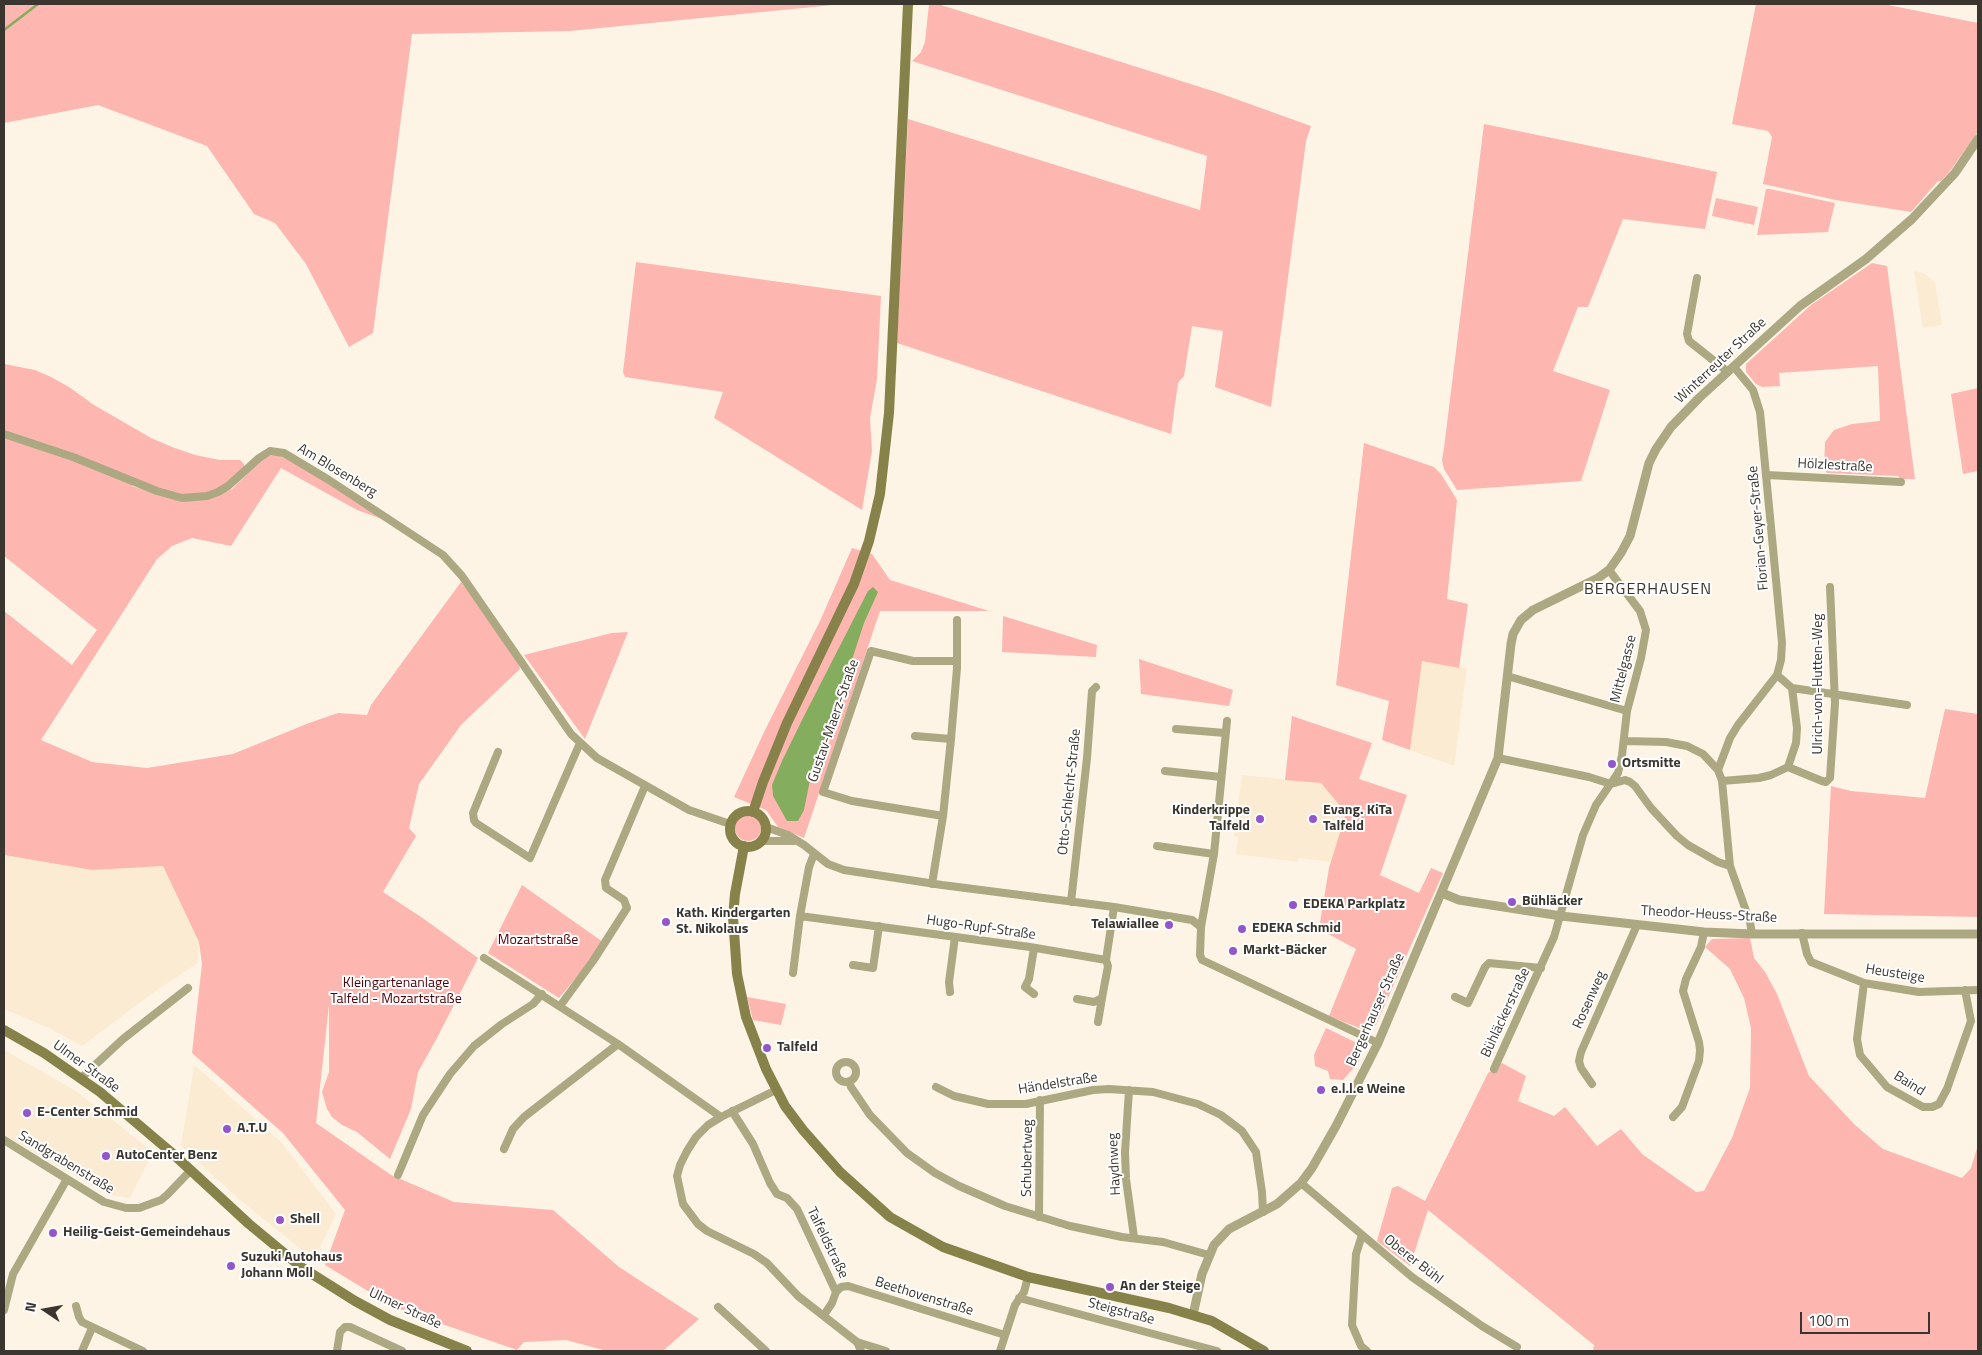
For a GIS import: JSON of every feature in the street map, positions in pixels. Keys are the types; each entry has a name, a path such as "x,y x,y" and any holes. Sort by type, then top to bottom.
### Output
{"main road":[{"path":"753,812 777,745 854,584 869,541 880,494 889,413 908,4"},
{"path":"741,812 753,812 761,816 766,826 761,841 752,846 744,846 733,840 730,835 730,824 732,819 741,812"},
{"path":"744,846 733,906 737,974 746,1018 758,1052 776,1090 803,1130 840,1172 890,1217 944,1247 1028,1278 1194,1315 1212,1321 1264,1351"},
{"name":"Ulmer Straße","path":"4,1030 44,1053 81,1078 191,1170 249,1224 301,1267 355,1301 390,1320 467,1351"}],"street":[{"name":"Winterreuter Straße","path":"1521,620 1533,610 1598,578 1608,570 1621,554 1630,536 1649,463 1656,449 1679,418 1800,306 1866,259 1912,219 1954,173 1978,139"},
{"name":"Florian-Geyer-Straße","path":"1697,278 1687,334 1689,341 1731,370 1753,390 1760,412 1782,643 1781,660 1777,675"},
{"name":"Am Blosenberg","path":"4,434 73,457 157,491 182,498 207,496 218,492 270,451 284,453 329,480 443,555 462,576 571,734 597,758 689,810 730,824"},
{"name":"Hölzlestraße","path":"1767,475 1901,482"},
{"name":"Mittelgasse","path":"1608,570 1617,579 1640,611 1646,630 1642,658 1627,711 1625,741 1618,773 1611,784"},
{"name":"Ulrich-von-Hutten-Weg","path":"1788,767 1810,778 1822,781 1829,781 1831,774 1834,695 1830,587"},
{"path":"932,884 943,816 951,739 957,620"},
{"name":"Bergerhauser Straße","path":"1194,1315 1202,1274 1214,1245 1229,1229 1263,1212 1287,1197 1301,1183 1312,1168 1336,1126 1378,1043 1498,758 1513,634 1521,620"},
{"name":"Gustav-Maerz-Straße","path":"943,816 852,801 823,792 871,651 913,661 956,661"},
{"path":"1718,770 1730,738 1738,725 1777,675 1792,688 1906,705"},
{"path":"1507,676 1627,711"},
{"name":"Otto-Schlecht-Straße","path":"1071,902 1087,758 1092,691 1096,687"},
{"path":"1722,781 1759,778 1788,767 1796,744 1797,728 1792,688"},
{"path":"1227,721 1214,854 1201,927 1200,955 1202,960 1378,1043"},
{"path":"1176,729 1225,733"},
{"path":"915,736 951,739"},
{"path":"1625,741 1666,742 1687,746 1703,754 1718,770 1722,781 1730,866 1750,922 1752,934"},
{"path":"498,752 473,813 474,820 476,824 530,858 580,743"},
{"path":"1498,758 1589,777 1611,784 1618,781 1630,782 1677,836 1696,850 1730,866"},
{"path":"1165,771 1221,777"},
{"name":"Bühläckerstraße","path":"1494,1069 1541,968 1561,916 1583,835 1596,805 1611,784"},
{"path":"560,1006 593,961 627,908 624,900 606,888 604,880 645,786"},
{"path":"766,826 788,835 828,864 844,870 1192,920 1201,927"},
{"path":"761,841 796,841"},
{"path":"1157,846 1214,854"},
{"path":"792,973 809,867 814,854"},
{"name":"Theodor-Heuss-Straße","path":"1442,893 1459,900 1561,916 1704,932 1752,934 1978,934"},
{"path":"1098,1022 1108,966 1106,960 1114,908"},
{"name":"Hugo-Rupf-Straße","path":"800,916 1034,948 1106,960"},
{"path":"853,965 872,968 879,926"},
{"name":"Rosenweg","path":"1592,1084 1581,1068 1579,1062 1581,1052 1637,926"},
{"path":"1673,1117 1682,1107 1699,1061 1699,1042 1684,991 1686,979 1701,947 1704,932"},
{"name":"Heusteige","path":"1802,933 1810,962 1864,983 1919,992 1978,990"},
{"path":"950,992 949,982 955,937"},
{"path":"1034,948 1029,979 1025,987 1034,994"},
{"path":"484,958 618,1044 721,1117"},
{"name":"Bühläckerstraße","path":"1454,997 1468,1003 1485,967 1489,963 1541,968"},
{"name":"Baind","path":"1864,983 1857,1039 1860,1055 1887,1087 1923,1107 1932,1107 1939,1104 1947,1089 1971,1021 1965,990"},
{"path":"81,1078 123,1039 188,988"},
{"path":"398,1175 423,1115 450,1074 474,1046 502,1024 533,1004 542,994"},
{"path":"1077,1000 1094,1002 1102,998"},
{"path":"504,1149 513,1130 524,1117 618,1044"},
{"path":"849,1081 870,1115 887,1134 907,1153 935,1173 959,1186 1005,1206 1070,1226 1164,1242 1209,1255"},
{"name":"Händelstraße","path":"936,1087 954,1096 988,1104 1026,1104 1093,1090 1129,1090 1161,1094 1198,1104 1221,1115 1242,1131 1256,1152 1263,1212"},
{"path":"776,1090 721,1117 708,1125 696,1137 680,1165 677,1176 683,1204 698,1224 761,1258 798,1296 857,1342 886,1351"},
{"name":"Haydnweg","path":"1129,1090 1125,1152 1126,1179 1134,1237"},
{"name":"Schubertweg","path":"1040,1100 1040,1217"},
{"name":"Talfeldstraße","path":"732,1111 752,1144 777,1194 787,1198 797,1209 836,1292 832,1304 824,1315"},
{"name":"Sandgrabenstraße","path":"4,1140 104,1202 126,1208 139,1208 150,1205 167,1195 191,1170"},
{"path":"4,1310 13,1274 67,1179"},
{"name":"Oberer Bühl","path":"1301,1183 1428,1288 1482,1326 1517,1347"},
{"path":"1362,1235 1356,1254 1352,1325 1361,1346 1367,1351"},
{"path":"1000,1351 1015,1305 1024,1292 1028,1278"},
{"name":"Beethovenstraße","path":"836,1292 848,1286 1005,1335"},
{"name":"Steigstraße","path":"1019,1298 1213,1350"},
{"path":"76,1306 82,1322 143,1351"},
{"path":"718,1307 766,1351"},
{"path":"337,1351 340,1332 345,1327 350,1327 402,1351"},
{"path":"82,1351 92,1328"},
{"path":"857,1342 861,1351"}],"shaded area":[{"path":"1914,271 1925,274 1935,282 1942,325 1923,328"},
{"path":"873,587 878,592 864,623 840,696 830,717 829,734 820,757 812,770 804,810 798,821 787,821 773,796 772,785 802,720 868,591"},
{"path":"1422,661 1467,668 1454,766 1410,750"},
{"path":"1242,775 1321,783 1346,813 1331,862 1299,858 1298,862 1236,854 1238,837 1234,836"},
{"path":"4,855 92,870 163,866 199,942 198,963 157,990 82,1046 49,1028 4,1009"},
{"path":"4,1050 76,1091 153,1152 130,1198 109,1195 4,1135"},
{"path":"194,1066 282,1143 336,1214 314,1260 239,1199 181,1146"}],"green space":[{"path":"4,4 843,4 570,31 412,34 373,333 349,347 306,264 275,223 254,214 207,146 98,105 4,123"},
{"path":"929,4 938,4 1219,93 1311,126 1306,141 1271,407 1215,387 1223,331 1192,326 1184,376 1178,383 1171,434 897,343 908,119 1200,210 1207,156 912,61 921,52 925,42"},
{"path":"1756,4 1883,4 1978,23 1978,132 1950,171 1941,181 1938,181 1911,212 1836,200 1763,184 1772,137 1768,131 1732,124"},
{"path":"1484,124 1717,172 1705,229 1623,219 1588,307 1578,307 1553,371 1610,390 1581,481 1457,490 1444,469 1442,460"},
{"path":"1766,189 1835,203 1828,232 1757,235"},
{"path":"1716,198 1758,207 1754,225 1712,216"},
{"path":"636,262 881,296 877,379 870,418 872,451 862,510 714,418 723,392 625,377 623,372"},
{"path":"1872,263 1887,266 1915,479 1900,479 1898,476 1827,473 1824,468 1825,442 1834,430 1852,424 1880,421 1878,366 1779,373 1780,386 1762,387 1756,384 1746,372 1746,364 1811,305"},
{"name":"Kleingartenanlage Talfeld - Mozartstraße","path":"4,364 35,370 51,377 94,405 151,438 172,447 195,455 220,460 240,460 244,464 244,470 229,483 207,494 179,495 134,481 132,486 163,496 185,500 207,499 232,489 261,460 267,456 274,455 284,457 320,477 354,498 382,519 357,510 281,468 231,546 192,538 172,546 157,559 41,740 92,762 147,768 233,754 338,713 367,715 371,705 461,582 516,656 520,669 461,725 419,784 409,828 416,836 383,892 478,958 418,1072 411,1109 390,1159 357,1132 342,1125 332,1117 327,1109 322,1092 329,1072 329,1005 316,1123 391,1175 454,1202 553,1210 619,1267 699,1319 663,1351 607,1351 566,1340 524,1342 517,1350 396,1308 325,1265 345,1210 283,1133 192,1053 202,964 199,942 163,866 92,870 4,855 4,611 72,665 97,630 4,556"},
{"path":"1978,388 1978,471 1963,474 1951,394"},
{"path":"1364,443 1434,467 1441,474 1457,500 1447,599 1468,604 1459,668 1422,661 1410,750 1382,740 1389,701 1336,685"},
{"path":"852,548 872,554 890,580 989,611 880,611 804,838 778,827 766,810 734,797 766,728 820,621"},
{"path":"1003,616 1097,645 1096,657 1002,652"},
{"path":"628,632 585,739 524,655 612,633"},
{"path":"1139,659 1233,690 1229,706 1141,694"},
{"path":"1945,709 1978,714 1978,917 1824,914 1831,786 1851,791 1925,798"},
{"path":"1292,716 1372,743 1359,779 1407,795 1380,875 1419,893 1431,868 1443,873 1376,1025 1371,1029 1362,1029 1329,1016 1356,949 1319,929 1329,868 1346,813 1321,783 1285,780"},
{"path":"748,815 757,819 761,828 757,837 748,841 739,837 735,828 739,819"},
{"name":"Mozartstraße","path":"522,885 603,942 590,961 559,998 488,953"},
{"path":"1750,938 1754,958 1765,972 1777,994 1809,1076 1855,1125 1883,1149 1962,1178 1971,1168 1978,1145 1978,1351 1593,1351 1594,1345 1428,1210 1410,1266 1377,1241 1392,1188 1398,1186 1425,1201 1488,1073 1502,1063 1526,1076 1518,1101 1554,1116 1565,1107 1597,1146 1621,1129 1642,1154 1696,1192 1704,1191 1732,1138 1750,1088 1751,1028 1744,998 1730,969 1705,947 1712,939"},
{"path":"747,997 786,1004 781,1025 753,1020"},
{"path":"1326,1028 1355,1042 1359,1062 1343,1080 1330,1079 1328,1071 1315,1066 1314,1055"}],"waterway":[{"path":"4,30 38,4"}],"place":[{"name":"Ortsmitte","path":"1612,764"},
{"name":"Kinderkrippe Talfeld","path":"1260,819"},
{"name":"Evang. KiTa Talfeld","path":"1313,819"},
{"name":"Bühläcker","path":"1512,902"},
{"name":"EDEKA Parkplatz","path":"1293,905"},
{"name":"Kath. Kindergarten St. Nikolaus","path":"666,922"},
{"name":"Telawiallee","path":"1169,925"},
{"name":"EDEKA Schmid","path":"1242,929"},
{"name":"Markt-Bäcker","path":"1233,951"},
{"name":"Talfeld","path":"767,1048"},
{"name":"e.l.l.e Weine","path":"1321,1090"},
{"name":"E-Center Schmid","path":"27,1113"},
{"name":"A.T.U","path":"227,1129"},
{"name":"AutoCenter Benz","path":"106,1156"},
{"name":"Shell","path":"280,1220"},
{"name":"Heilig-Geist-Gemeindehaus","path":"53,1233"},
{"name":"Suzuki Autohaus Johann Moll","path":"231,1266"},
{"name":"An der Steige","path":"1110,1287"}],"district":[{"name":"BERGERHAUSEN","path":"1648,590"}]}
